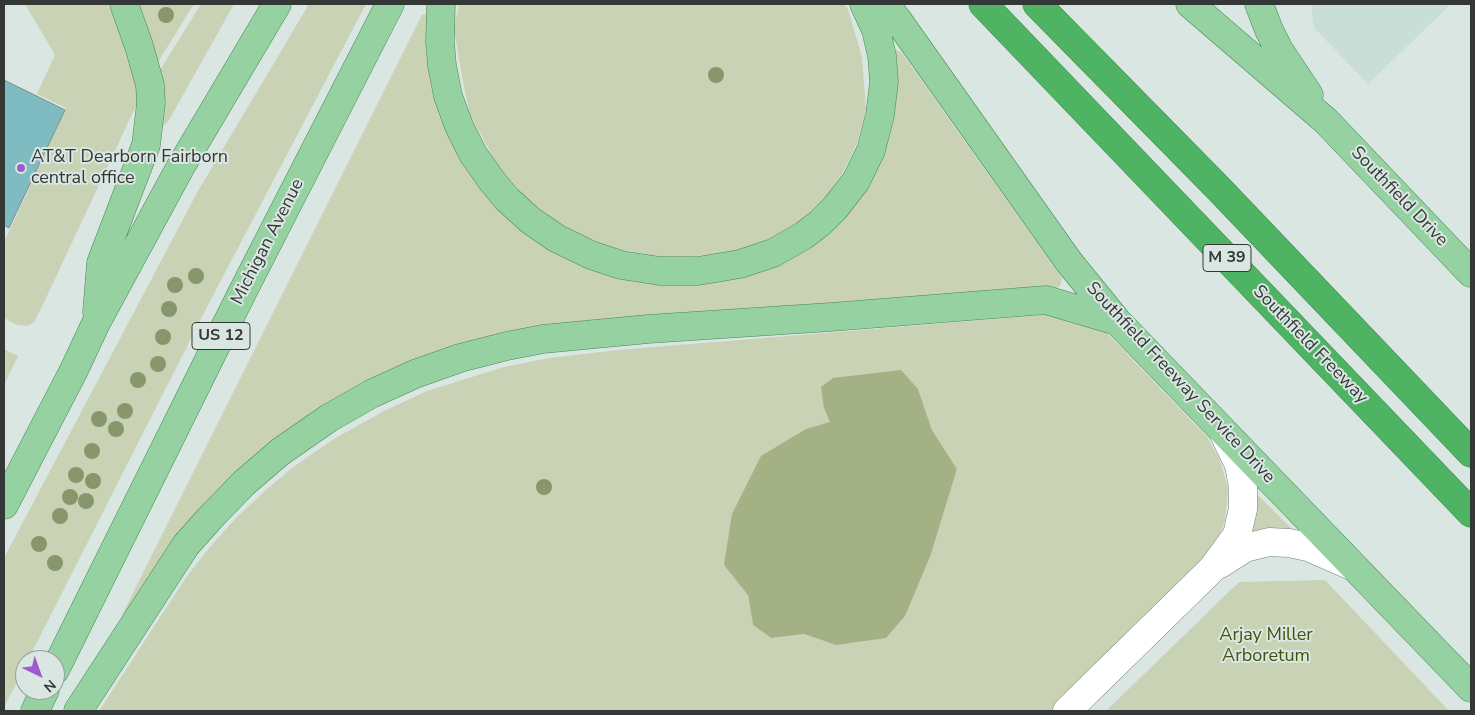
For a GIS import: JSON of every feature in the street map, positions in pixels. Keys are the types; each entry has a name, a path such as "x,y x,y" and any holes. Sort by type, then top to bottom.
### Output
{"highway":[{"name":"Southfield Freeway","path":"983,4 1471,513"},
{"name":"M 39","path":"1037,4 1219,189 1471,453"}],"main road":[{"path":"96,323 101,263 146,145 152,103 150,85 139,46 124,4"},
{"path":"4,505 74,370 96,323 181,166 277,4"},
{"name":"Michigan Avenue","path":"65,650 243,291 390,4"},
{"path":"441,4 440,42 448,96 459,126 473,154 507,198 530,220 556,238 591,255 621,265 660,271 698,271 740,264 773,253 804,236 835,208 856,181 871,150 880,115 884,82 882,56 876,30 864,4"},
{"name":"Southfield Freeway Service Drive","path":"885,4 1069,262 1117,320 1471,688"},
{"path":"1190,4 1326,121"},
{"path":"1259,4 1279,50 1326,121"},
{"name":"Southfield Drive","path":"1326,121 1471,273"},
{"path":"78,711 186,545 244,483 280,452 329,418 371,394 415,374 460,358 543,339 648,329 831,318 1046,300 1117,320"}],"street":[{"path":"1067,711 1212,569 1237,536 1243,509 1243,487 1239,465 1221,428"},
{"path":"1212,569 1245,548 1268,542 1289,543 1308,548 1354,566"}],"shaded area":[{"path":"1311,4 1451,4 1368,84 1314,28"}],"green space":[{"path":"25,4 108,4 139,81 141,95 39,313 33,323 27,326 17,325 4,318 4,237 6,238 66,108 37,94 55,55"},
{"path":"137,4 194,4 158,62 153,44"},
{"path":"201,4 234,4 168,122 163,125 160,70"},
{"path":"309,4 366,4 208,305 33,650 15,650 15,686 4,707 4,558 198,191"},
{"path":"459,4 844,4 848,9 862,57 866,109 857,143 843,172 823,200 797,224 762,243 732,252 673,259 611,248 563,226 527,199 498,166 470,115 454,29"},
{"path":"433,13 488,196 678,283 738,279 795,256 836,224 890,56 895,49 902,53 1062,278 1060,286 1055,289 534,334 308,427 127,621 122,615 422,15"},
{"path":"1068,313 1104,330 1207,437 1219,458 1228,488 1225,521 1214,549 1201,567 1051,711 99,711 187,576 210,547 236,518 264,492 292,468 332,440 384,411 427,391 504,367 549,358 618,350","holes":["918,389 932,430 957,469 931,554 836,645 804,634 771,638 753,625 748,595 806,429 831,423 824,408"]},
{"path":"4,349 18,356 4,385"},
{"path":"901,370 918,389 932,430 957,469 931,554 905,616 886,638 836,645 804,634 771,638 753,625 748,595 724,565 732,514 761,456 806,429 830,422 824,408 821,387 833,378"},
{"path":"1259,496 1291,528 1292,532 1248,533 1256,497"},
{"name":"Arjay Miller Arboretum","path":"1325,580 1449,711 1106,711 1239,582"}],"building":[{"name":"AT&T Dearborn Fairborn central office","path":"4,80 65,110 9,228 4,225"}],"place":[{"name":"AT&T Dearborn Fairborn central office","path":"21,168"}]}
